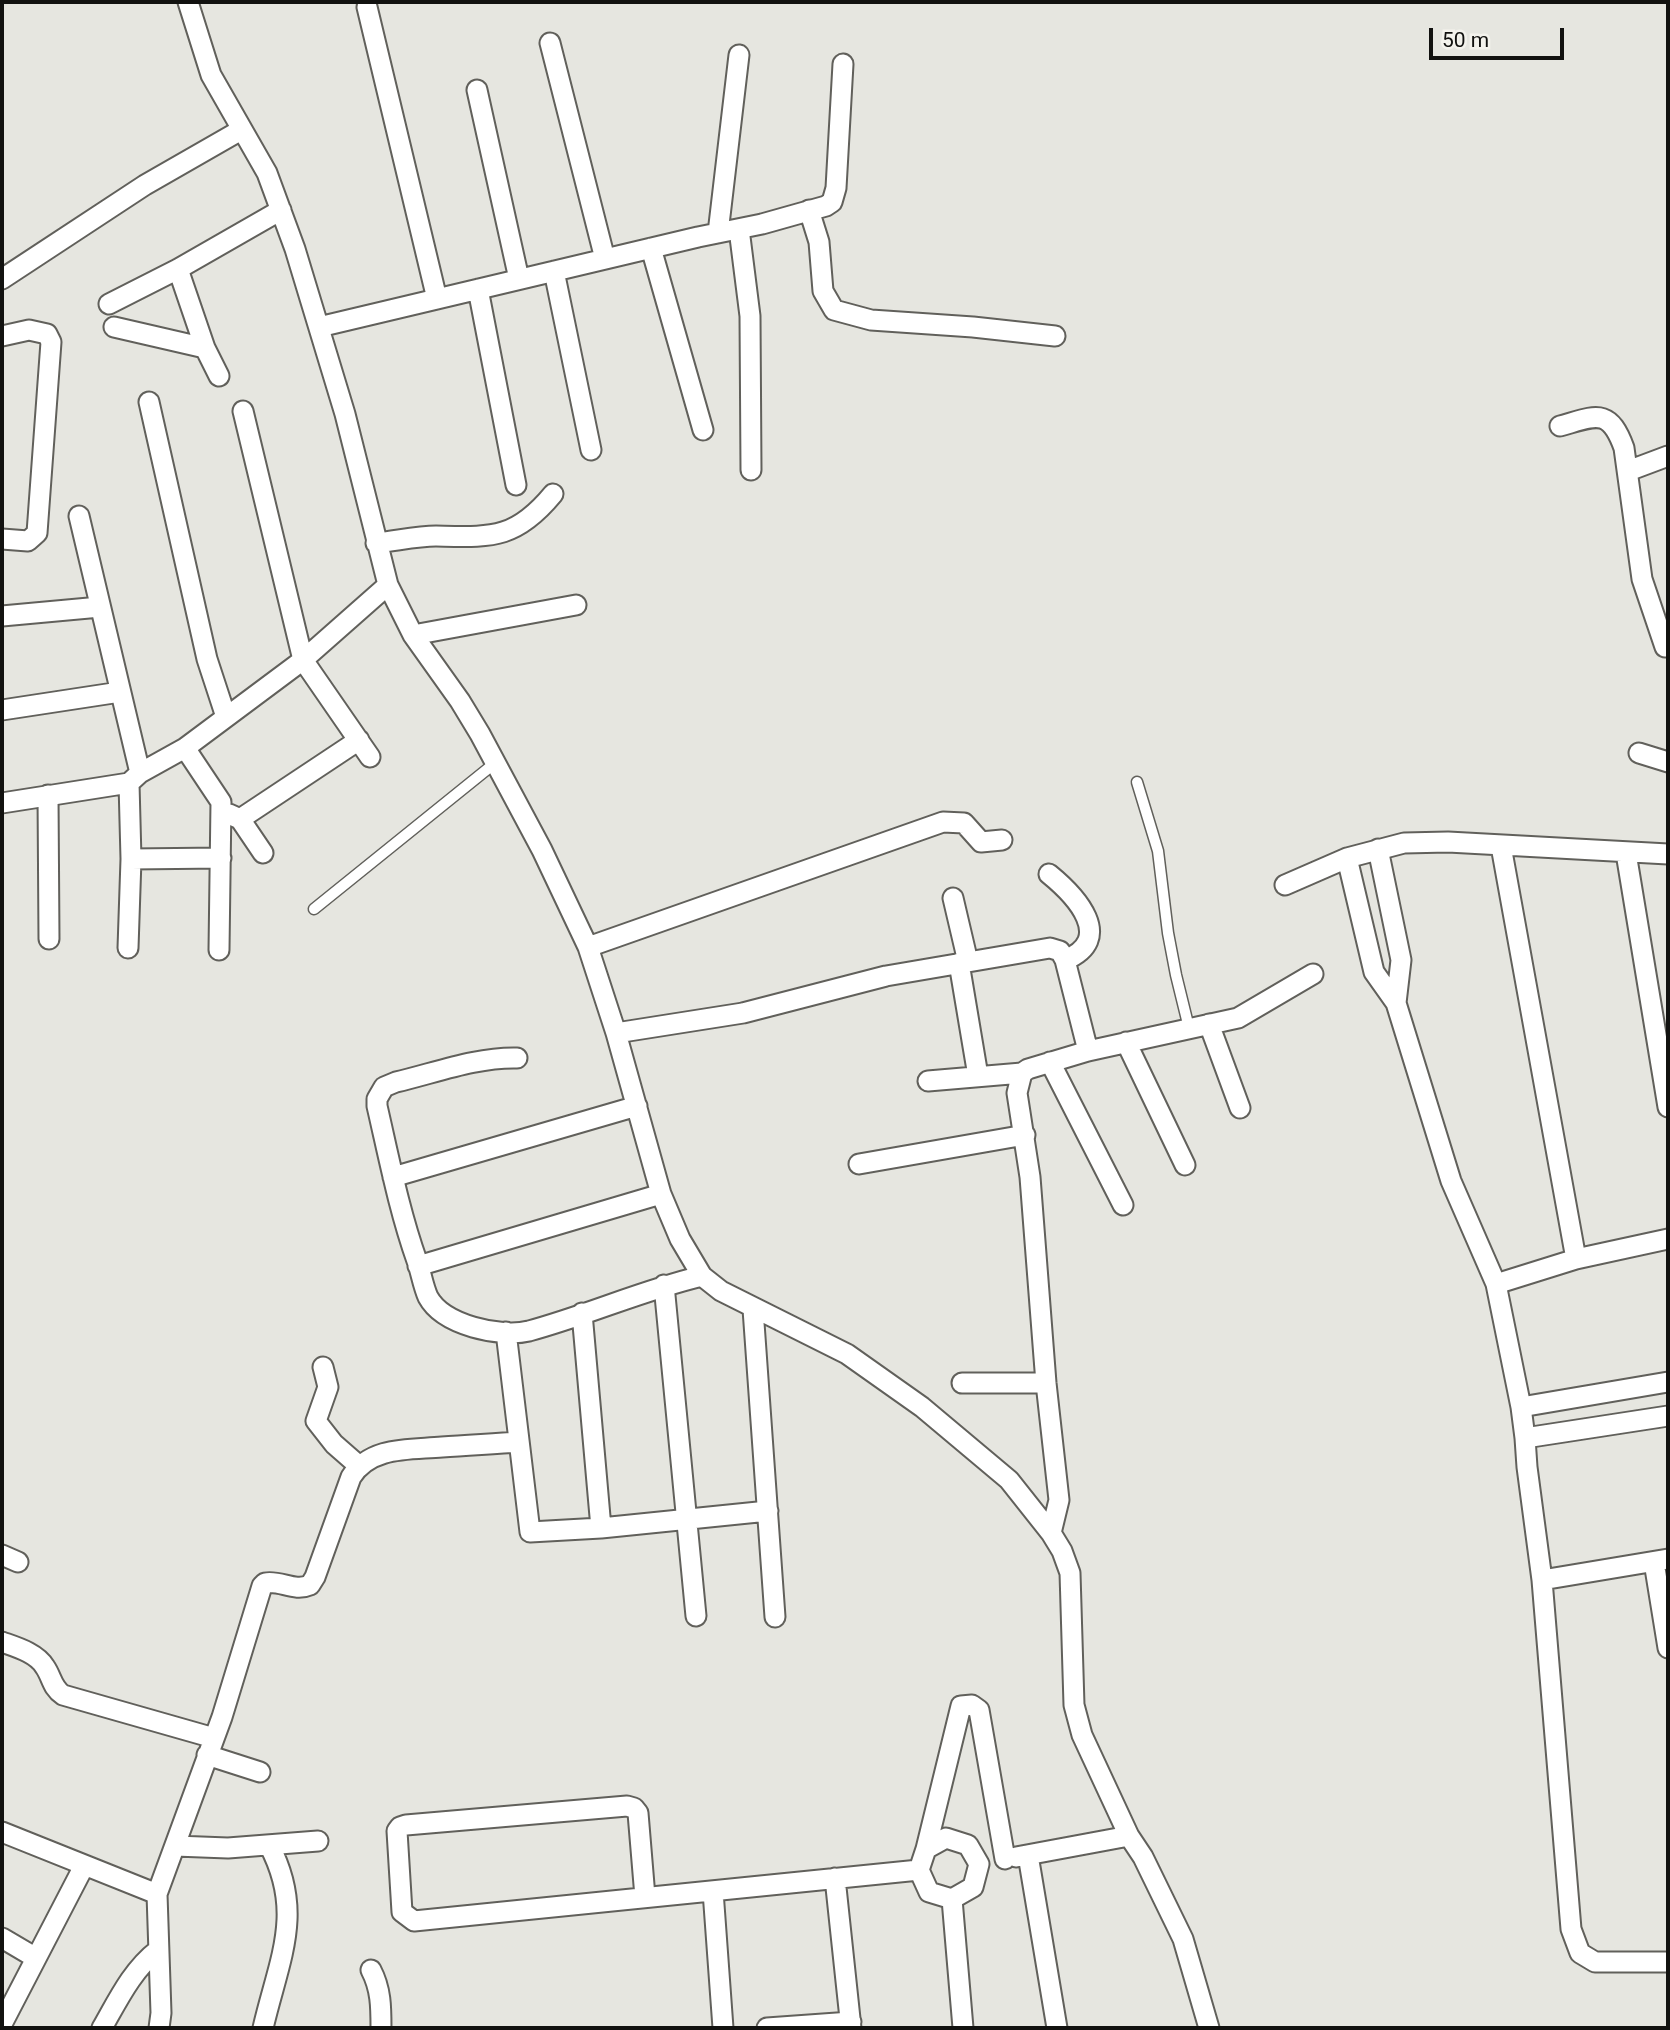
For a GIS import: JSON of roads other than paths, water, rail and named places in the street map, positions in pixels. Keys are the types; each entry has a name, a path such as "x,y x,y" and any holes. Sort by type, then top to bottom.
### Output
{"street":[{"path":"188,2 211,75 267,173 281,210 345,414 388,585 414,635 460,701 495,763 542,850 587,947 616,1033 661,1194 680,1239 702,1276 721,1292 848,1354 922,1406 1009,1480 1051,1533 1070,1573 1074,1705 1082,1735 1129,1836 1143,1857 1183,1939 1209,2028"},
{"path":"367,7 437,299"},
{"path":"550,43 605,259"},
{"path":"718,233 739,55"},
{"path":"318,327 739,229 826,206 835,197 843,64"},
{"path":"477,90 519,279"},
{"path":"2,279 145,185 241,130"},
{"path":"109,304 281,210"},
{"path":"809,210 819,242 823,291 834,310 872,320 1055,336"},
{"path":"739,229 750,316 751,470"},
{"path":"651,248 703,430"},
{"path":"178,268 205,348 219,376"},
{"path":"554,271 591,450"},
{"path":"478,289 516,485"},
{"path":"114,327 205,348"},
{"path":"2,336 39,331 47,334 51,342 37,533 28,541 2,539"},
{"path":"149,402 207,659 226,717"},
{"path":"243,411 303,660 370,757"},
{"path":"1560,426 1590,417 1603,418 1616,427 1624,448 1628,471 1642,579 1667,649"},
{"path":"1628,471 1668,456"},
{"path":"376,543 436,536 490,536 527,522 553,495"},
{"path":"79,516 120,692 135,778 128,948"},
{"path":"2,803 135,778 185,748 303,660 388,585"},
{"path":"414,635 576,605"},
{"path":"2,616 100,607"},
{"path":"2,710 120,692"},
{"path":"219,950 221,858 231,815 359,740"},
{"path":"185,748 231,815 264,853"},
{"path":"1639,753 1668,762"},
{"path":"48,795 49,939"},
{"path":"587,947 943,822 964,823 981,842 1002,840"},
{"path":"1285,885 1347,858 1404,843 1668,854"},
{"path":"1501,846 1576,1259"},
{"path":"1378,849 1401,960 1396,1003"},
{"path":"1626,853 1668,1107"},
{"path":"131,859 221,858"},
{"path":"1347,858 1374,972 1396,1003 1451,1181 1496,1284 1521,1407 1542,1580 1570,1929 1580,1953 1595,1962 1668,1962"},
{"path":"1049,874 1077,900 1089,924 1089,940 1084,950 1065,961"},
{"path":"953,898 978,1076"},
{"path":"616,1033 743,1013 886,976 1050,948 1060,951 1065,961 1088,1051"},
{"path":"928,1081 1022,1073 1088,1051 1248,1013 1313,974"},
{"path":"1199,1026 1240,1108"},
{"path":"1126,1042 1185,1165"},
{"path":"517,1058 479,1062 384,1087 377,1099 404,1223 428,1297 446,1316 471,1326 506,1332 526,1332 664,1285 702,1276"},
{"path":"1050,1062 1123,1205"},
{"path":"1022,1073 1017,1093 1025,1135 1059,1500 1051,1533"},
{"path":"393,1177 637,1107"},
{"path":"859,1164 1025,1135"},
{"path":"418,1266 661,1194"},
{"path":"1496,1284 1576,1259 1668,1239"},
{"path":"664,1285 696,1616"},
{"path":"753,1309 775,1617"},
{"path":"582,1313 601,1528"},
{"path":"506,1332 530,1532 601,1528 768,1511"},
{"path":"323,1367 327,1392 316,1421 334,1444 358,1465"},
{"path":"1521,1407 1668,1382"},
{"path":"962,1383 1046,1383"},
{"path":"1525,1438 1668,1416"},
{"path":"159,2028 161,2013 157,1894 239,1667 262,1586 273,1582 295,1588 310,1585 316,1577 343,1496 358,1465 380,1454 407,1448 519,1442"},
{"path":"1542,1580 1661,1561 1668,1648"},
{"path":"2,1642 39,1659 45,1665 57,1690 63,1695 211,1746 260,1772"},
{"path":"926,1849 946,1838 968,1844 979,1864 973,1888 952,1899 929,1892 919,1870 961,1706 972,1705 979,1710 1005,1859"},
{"path":"645,1898 638,1812 627,1806 406,1825 397,1831 402,1912 414,1921 645,1898 835,1878 919,1870"},
{"path":"2,1832 157,1894"},
{"path":"979,1864 1129,1836"},
{"path":"175,1846 228,1848 318,1841"},
{"path":"262,2028 287,1935 289,1904 284,1879 269,1845"},
{"path":"1028,1855 1057,2028"},
{"path":"2,2024 85,1866"},
{"path":"767,2028 851,2025 835,1878"},
{"path":"712,1891 723,2028"},
{"path":"952,1899 962,2028"},
{"path":"2,1938 36,1958"},
{"path":"102,2028 132,1976 158,1950"},
{"path":"371,1970 378,1984 381,2000 381,2028"}],"lane":[{"path":"314,909 495,763"},
{"path":"1137,782 1158,851 1176,975 1199,1026"}]}
